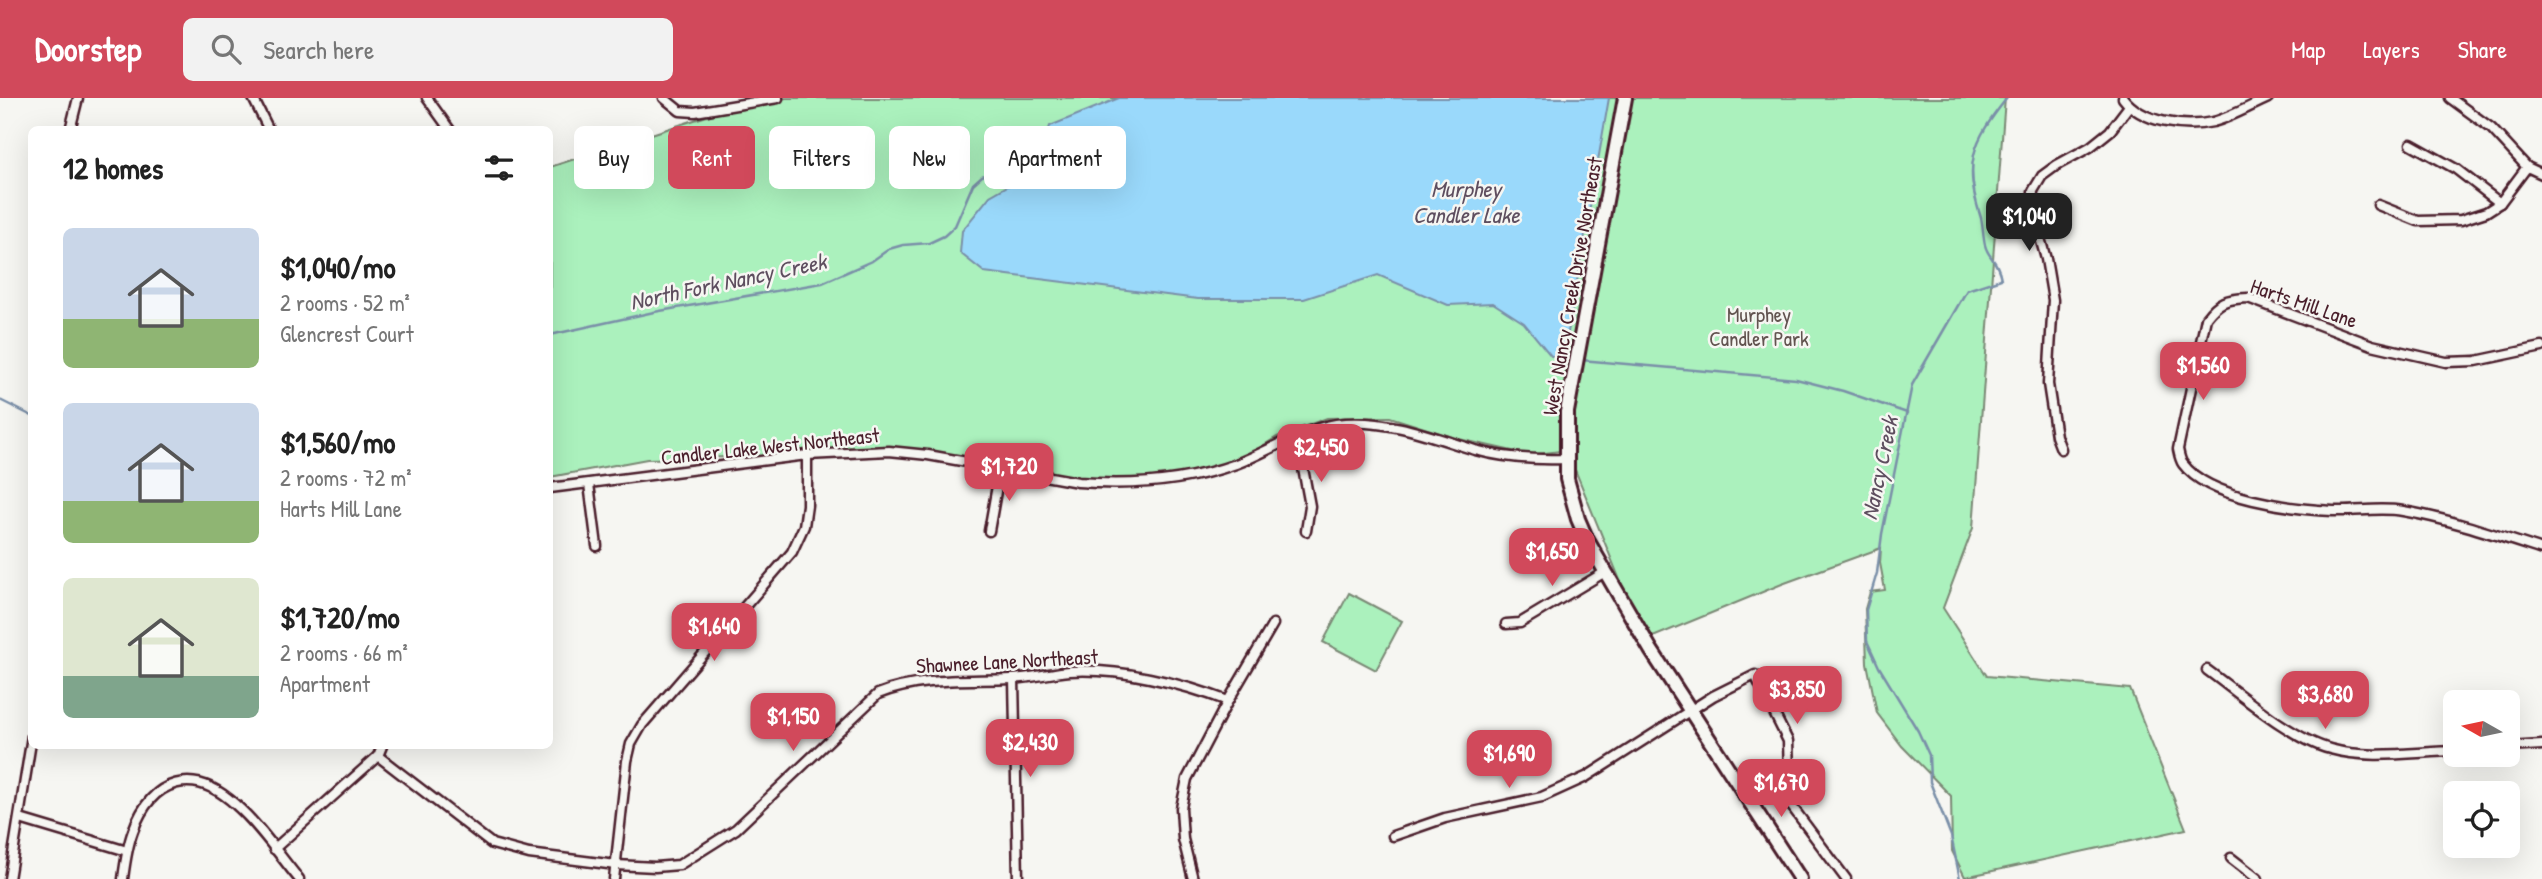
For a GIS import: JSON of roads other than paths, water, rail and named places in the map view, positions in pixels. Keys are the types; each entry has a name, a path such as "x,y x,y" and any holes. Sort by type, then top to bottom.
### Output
{"street":[{"path":"71,126 78,98"},
{"path":"253,98 267,126"},
{"path":"427,98 447,126"},
{"path":"664,98 680,111 695,112 778,98"},
{"name":"West Nancy Creek Drive Northeast","path":"1625,98 1567,412 1567,479 1578,519 1605,572 1795,877"},
{"path":"2123,98 2129,106 2151,117 2177,124 2198,124 2228,117 2268,98"},
{"path":"2450,98 2491,128 2527,167 2542,174"},
{"path":"2060,449 2048,384 2053,300 2046,259 2032,210 2034,191 2042,176 2090,148 2110,131 2129,106"},
{"path":"2412,144 2456,169 2500,203"},
{"path":"2378,205 2418,221 2461,220 2486,212 2500,203 2527,167"},
{"name":"Harts Mill Lane","path":"2542,348 2486,360 2446,362 2371,345 2248,298 2232,298 2217,304 2206,318 2178,449 2182,462 2210,485 2253,499 2306,509 2337,511 2379,508 2406,512 2455,522 2542,550"},
{"name":"Candler Lake West Northeast","path":"553,488 807,455 889,451 1101,484 1166,480 1214,471 1297,436 1331,425 1375,423 1400,426 1500,455 1565,459"},
{"path":"1297,436 1310,506 1306,531"},
{"path":"614,879 626,761 631,744 642,725 792,552 804,526 807,505 807,455"},
{"path":"989,531 1000,469"},
{"path":"589,484 597,546"},
{"path":"1506,624 1520,623 1605,572"},
{"path":"1193,879 1183,839 1181,808 1187,779 1273,624"},
{"path":"2207,670 2284,727 2328,749 2373,754 2443,751"},
{"name":"Shawnee Lane Northeast","path":"377,757 492,844 529,854 616,866 655,867 679,865 736,829 878,694 917,682 1014,679 1071,671 1111,673 1192,687 1228,701"},
{"path":"1393,836 1445,818 1542,797 1586,777 1690,710 1755,674 1788,741 1790,804 1846,879"},
{"path":"1014,679 1018,879"},
{"path":"2520,746 2542,745"},
{"path":"9,879 30,749"},
{"path":"274,849 377,757 381,749"},
{"path":"123,879 133,830 150,800 161,790 189,780 204,783 238,806 299,879"},
{"path":"20,819 127,851"},
{"path":"2231,858 2254,878"}],"water":[{"name":"Murphey Candler Lake","path":"1119,98 1609,98 1564,355 1551,356 1524,323 1493,303 1448,305 1378,275 1304,299 1198,299 984,272 960,253 962,231 990,196 1002,189 1126,189 1126,126 1050,126"}],"waterway":[{"name":"Nancy Creek","path":"1960,879 1951,836 1930,782 1929,755 1867,641 1866,610 1877,573 1882,534 1912,385 1967,290 2001,279 1985,245 1972,168 1979,141 2007,98"},
{"name":"North Fork Nancy Creek","path":"553,334 654,312 822,283 872,261 889,249 929,243 944,236 955,226 973,184 984,175"},
{"name":"North Fork Nancy Creek","path":"1564,355 1574,359"},
{"name":"North Fork Nancy Creek","path":"1581,360 1796,379 1843,391 1907,413"},
{"name":"North Fork Nancy Creek","path":"0,400 28,414"}],"park label":[{"name":"Murphey Candler Park","path":"1759,326"}]}
